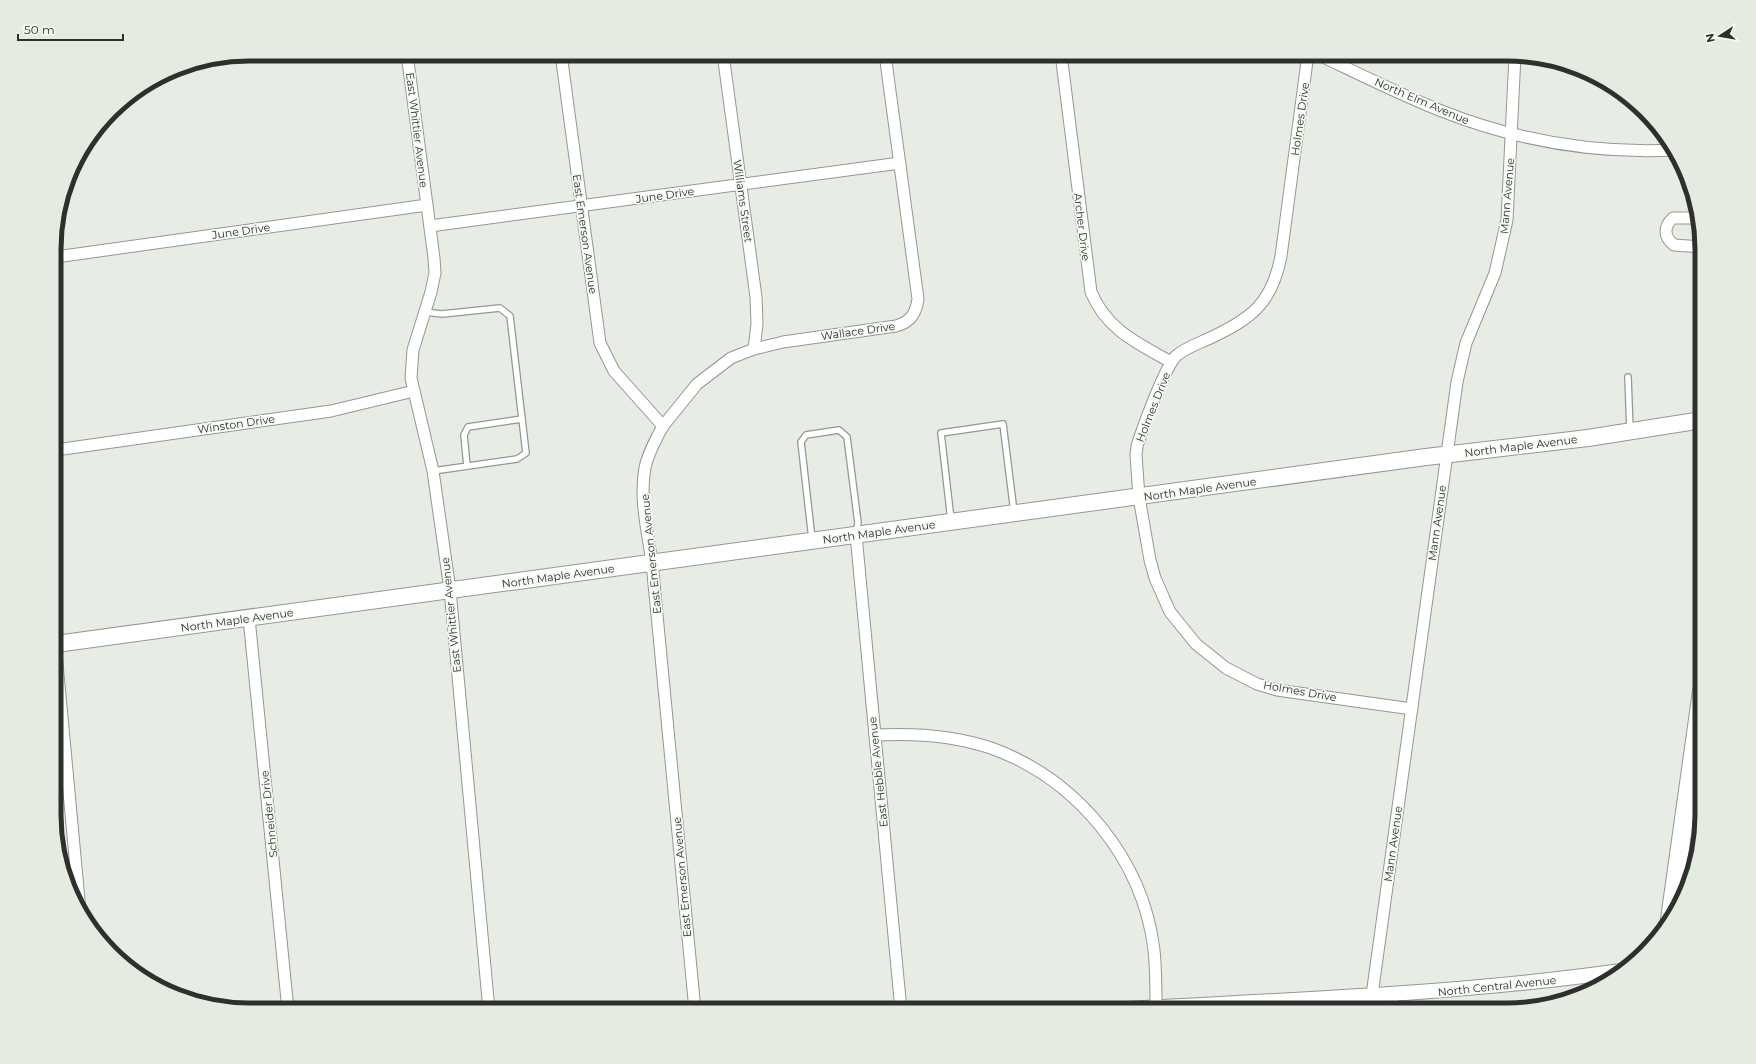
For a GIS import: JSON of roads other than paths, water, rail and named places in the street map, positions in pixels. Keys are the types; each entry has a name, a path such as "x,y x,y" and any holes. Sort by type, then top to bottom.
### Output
{"main road":[{"name":"North Maple Avenue","path":"61,643 1695,421"},
{"path":"1672,906 1695,741"}],"street":[{"name":"East Whittier Avenue","path":"408,61 435,274 416,336 411,362 411,378 433,470 450,590 488,1003"},
{"name":"East Emerson Avenue","path":"562,61 600,343 614,371 663,426 653,446 645,475 644,506 652,563 694,1003"},
{"name":"Williams Street","path":"724,61 757,309 754,349"},
{"name":"Wallace Drive","path":"663,426 697,384 731,358 754,349 783,342 896,326 911,318 917,308 918,299 886,61"},
{"name":"Archer Drive","path":"1062,61 1091,292 1100,311 1114,327 1171,362"},
{"name":"Holmes Drive","path":"1307,61 1282,256 1274,283 1262,303 1245,320 1236,326 1185,349 1171,362 1137,446 1136,455 1139,497 1150,560 1161,595 1182,629 1211,658 1241,676 1276,690 1412,709"},
{"name":"North Elm Avenue","path":"1332,61 1438,109 1512,134 1562,145 1650,151 1667,150"},
{"name":"Mann Avenue","path":"1372,995 1446,456 1462,358 1473,324 1495,273 1501,252 1510,198 1515,61"},
{"name":"June Drive","path":"430,226 900,163"},
{"name":"June Drive","path":"61,256 427,205"},
{"path":"1692,218 1673,218 1665,229 1666,236 1674,245 1695,246"},
{"name":"Winston Drive","path":"61,449 331,411 414,391"},
{"name":"East Hebble Avenue","path":"856,535 900,1003"},
{"name":"Schneider Drive","path":"249,618 287,1003"},
{"path":"61,707 79,895"},
{"path":"875,735 906,734 935,736 990,748 1013,757 1040,772 1081,804 1114,844 1140,893 1148,920 1154,949 1156,1003"},
{"name":"North Central Avenue","path":"1239,1003 1454,990 1556,980 1609,973"}],"lane":[{"path":"424,312 442,314 500,308 510,316 526,454 517,459 433,470"},
{"path":"1628,376 1630,431"},
{"path":"468,466 464,435 468,427 522,419"},
{"path":"951,522 941,433 1003,424 1015,514"},
{"path":"812,541 801,442 806,435 839,430 846,437 858,523 856,535"},
{"path":"1395,994 1395,1003"}]}
